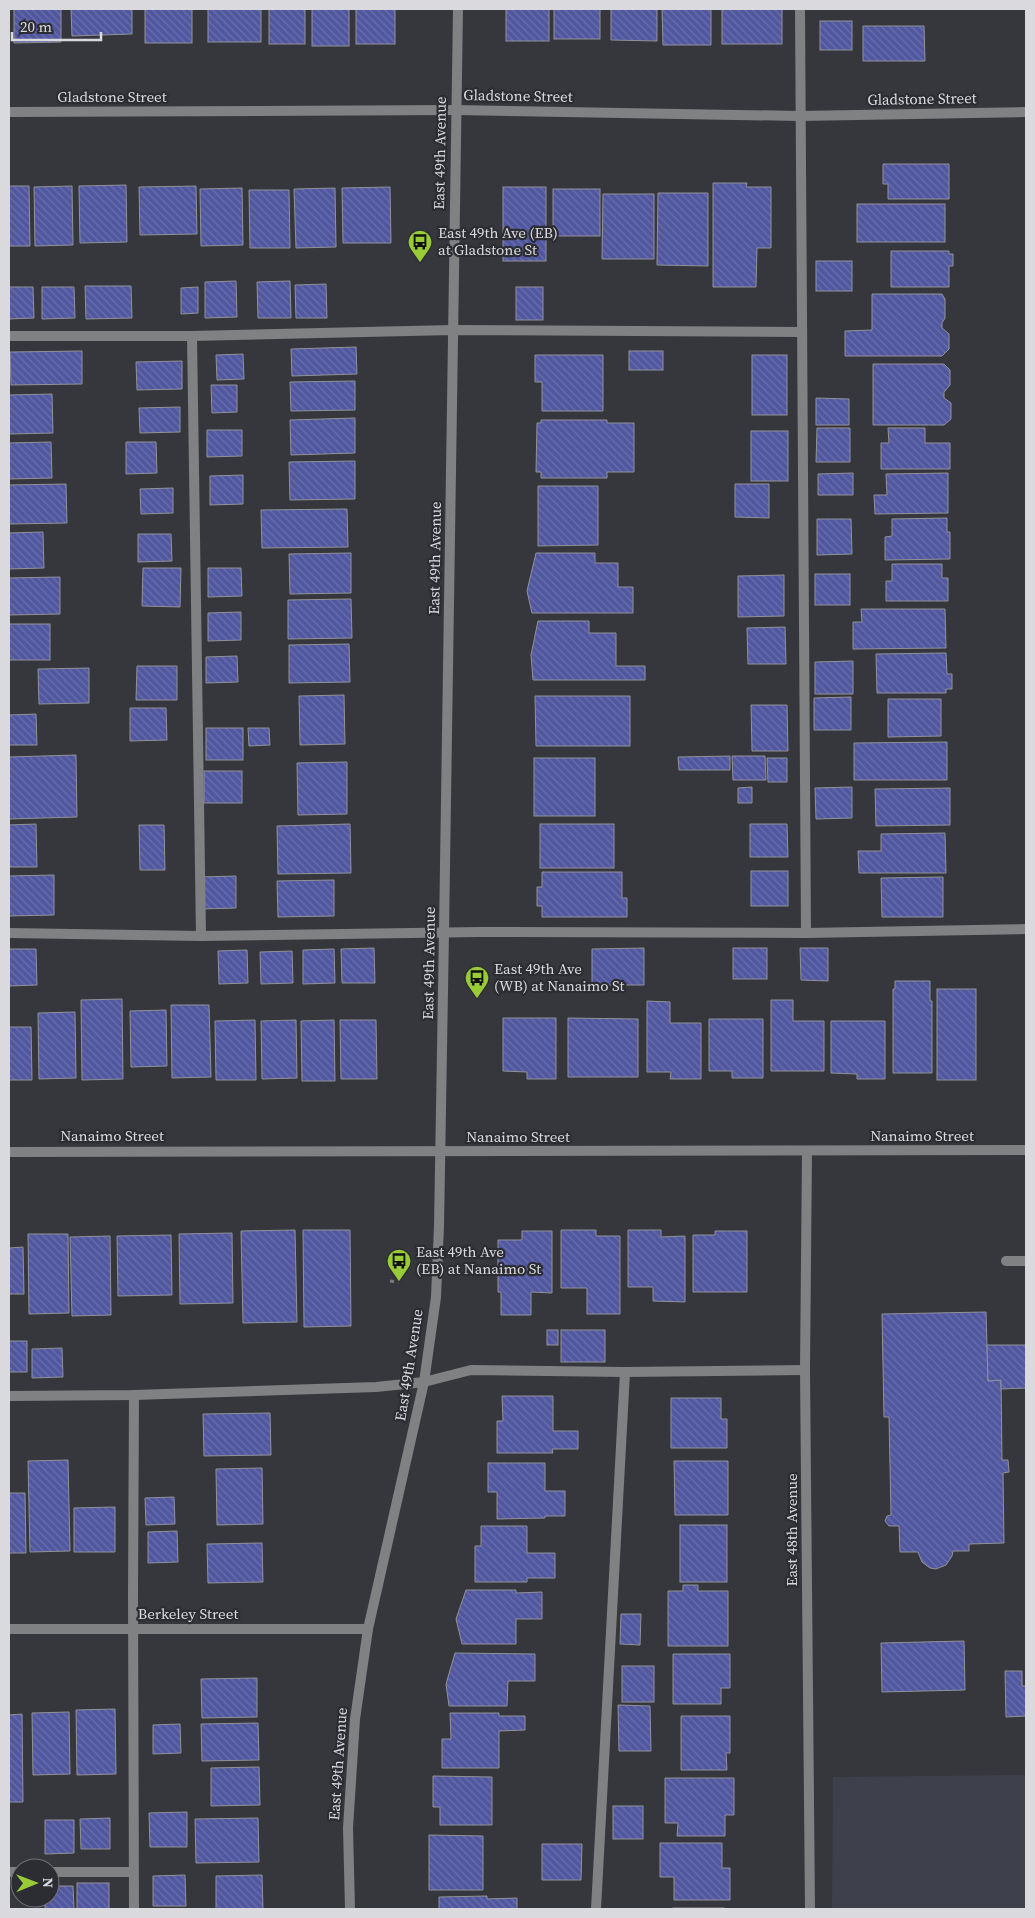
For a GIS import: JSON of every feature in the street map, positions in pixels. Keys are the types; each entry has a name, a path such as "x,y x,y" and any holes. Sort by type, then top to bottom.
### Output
{"street":[{"name":"East 49th Avenue","path":"350,1909 348,1828 355,1718 368,1629 424,1382 436,1297 444,932 458,9"},
{"path":"800,9 799,116 806,933"},
{"name":"Gladstone Street","path":"9,112 456,110 799,116 1026,112"},
{"path":"9,336 192,336 453,330 801,332"},
{"path":"192,336 201,936"},
{"path":"9,933 201,936 444,932 806,933 1026,929"},
{"name":"Nanaimo Street","path":"9,1152 1026,1150"},
{"name":"East 48th Avenue","path":"808,1151 805,1370 810,1909"},
{"path":"1006,1261 1026,1261"},
{"path":"9,1396 134,1395 376,1387 424,1382 471,1370 625,1372 805,1370"},
{"path":"596,1909 625,1372"},
{"path":"134,1395 134,1909"},
{"name":"Berkeley Street","path":"9,1629 368,1629"},
{"path":"60,1872 133,1872"}],"path":[{"path":"390,1281 399,1282"}],"shaded area":[{"path":"1026,1775 1026,1909 832,1908 833,1777"}],"building":[{"path":"14,9 61,9 61,42 14,43"},
{"path":"71,9 132,9 132,34 72,36"},
{"path":"145,9 192,9 192,43 145,43"},
{"path":"208,9 261,9 261,42 208,42"},
{"path":"269,9 305,9 305,44 269,44"},
{"path":"312,9 349,9 349,46 312,46"},
{"path":"356,9 395,9 395,44 356,44"},
{"path":"506,9 549,9 549,41 506,41"},
{"path":"554,9 600,9 600,39 554,39"},
{"path":"611,9 657,9 657,41 611,40"},
{"path":"662,9 711,9 711,45 663,45"},
{"path":"722,9 782,9 782,44 722,44"},
{"path":"820,21 852,21 852,50 820,50"},
{"path":"863,26 924,26 925,61 863,61"},
{"path":"883,164 949,164 949,199 888,199 888,184 883,184"},
{"path":"713,183 747,183 746,187 771,187 771,248 757,248 756,287 713,287"},
{"path":"126,185 127,242 80,243 79,186"},
{"path":"9,186 29,186 30,246 9,246"},
{"path":"72,186 73,245 35,246 34,187"},
{"path":"196,186 197,234 140,235 139,187"},
{"path":"390,187 391,243 343,243 342,188"},
{"path":"503,187 546,187 546,261 503,261"},
{"path":"242,188 243,245 201,246 200,189"},
{"path":"335,188 336,247 296,248 294,189"},
{"path":"553,189 600,189 600,236 553,236"},
{"path":"249,190 289,190 290,248 250,248"},
{"path":"658,193 708,193 708,266 657,265"},
{"path":"603,194 654,194 654,259 602,259"},
{"path":"857,204 945,204 945,242 857,242"},
{"path":"891,251 949,251 949,254 953,254 953,266 949,266 949,287 891,287"},
{"path":"816,261 852,261 852,291 816,291"},
{"path":"236,281 237,317 205,318 205,282"},
{"path":"290,281 291,318 258,318 257,282"},
{"path":"326,284 327,318 296,318 295,285"},
{"path":"85,286 131,286 132,318 86,319"},
{"path":"9,287 33,287 34,318 9,319"},
{"path":"42,287 74,287 75,318 42,319"},
{"path":"198,287 198,313 181,314 181,288"},
{"path":"516,287 543,287 543,320 516,320"},
{"path":"872,294 942,294 945,299 945,318 942,328 949,334 949,349 942,356 845,356 845,331 872,330"},
{"path":"356,347 357,374 292,376 291,349"},
{"path":"82,351 82,384 11,385 10,352"},
{"path":"629,351 663,351 663,370 629,370"},
{"path":"243,354 244,379 217,380 216,355"},
{"path":"535,355 603,355 603,411 542,411 542,382 535,382"},
{"path":"752,355 787,355 787,415 752,415"},
{"path":"182,361 182,389 137,390 136,362"},
{"path":"873,364 944,364 950,370 950,385 944,392 944,398 951,403 951,419 944,425 873,425"},
{"path":"355,381 355,410 291,411 290,382"},
{"path":"211,385 237,385 237,412 212,413"},
{"path":"52,394 53,433 9,434 9,395"},
{"path":"816,398 849,399 849,425 816,425"},
{"path":"180,407 180,432 140,433 139,408"},
{"path":"355,418 355,453 291,455 290,420"},
{"path":"541,420 607,420 607,423 634,423 634,472 607,472 607,478 541,478 541,472 536,472 537,423 541,423"},
{"path":"817,428 850,428 850,462 816,462"},
{"path":"888,428 925,428 925,443 950,443 950,469 881,469 881,443 889,443"},
{"path":"207,430 242,430 242,456 207,457"},
{"path":"751,431 788,431 788,481 751,481"},
{"path":"51,442 52,478 9,479 9,443"},
{"path":"126,442 156,442 157,473 126,474"},
{"path":"355,461 355,499 290,500 289,462"},
{"path":"853,473 853,495 818,495 818,474"},
{"path":"948,473 948,513 875,514 874,495 887,495 886,474"},
{"path":"243,475 243,504 210,505 210,476"},
{"path":"66,484 67,523 9,524 9,485"},
{"path":"735,484 769,484 769,518 735,517"},
{"path":"538,486 598,486 598,545 538,546"},
{"path":"173,488 173,513 141,514 140,489"},
{"path":"347,509 348,547 262,548 261,510"},
{"path":"947,518 947,532 950,532 950,559 885,560 885,537 892,536 892,519"},
{"path":"817,519 851,519 852,554 817,555"},
{"path":"43,532 44,568 9,569 9,533"},
{"path":"138,534 171,534 172,561 138,562"},
{"path":"351,553 351,593 290,594 289,554"},
{"path":"536,553 595,553 595,563 618,563 618,587 633,587 633,613 532,613 527,591"},
{"path":"892,564 942,564 942,578 948,578 948,601 886,601 886,581 892,581"},
{"path":"143,568 181,568 180,607 142,606"},
{"path":"208,568 241,568 242,596 208,597"},
{"path":"815,574 850,574 850,605 815,605"},
{"path":"784,575 784,616 738,617 738,576"},
{"path":"60,577 60,614 9,615 9,578"},
{"path":"351,599 352,638 288,639 288,600"},
{"path":"861,609 945,609 946,648 853,649 853,622 862,622"},
{"path":"241,612 241,640 208,641 208,613"},
{"path":"538,621 589,621 589,633 616,633 616,666 645,666 645,680 533,680 531,655"},
{"path":"9,624 50,624 50,660 9,660"},
{"path":"785,627 786,664 748,664 747,628"},
{"path":"349,644 350,682 289,683 289,645"},
{"path":"946,653 947,674 952,674 952,689 946,689 946,693 877,693 876,654"},
{"path":"237,656 238,682 206,683 206,657"},
{"path":"853,661 853,694 815,694 815,662"},
{"path":"137,666 177,666 177,700 136,700"},
{"path":"89,668 89,703 39,704 38,669"},
{"path":"344,695 345,744 300,745 299,696"},
{"path":"535,696 630,696 630,746 536,746"},
{"path":"851,697 851,730 814,730 814,698"},
{"path":"888,699 941,699 941,736 888,737"},
{"path":"751,705 787,705 788,751 752,751"},
{"path":"130,708 166,708 167,740 130,741"},
{"path":"36,714 37,745 9,745 9,715"},
{"path":"206,728 243,728 243,760 206,760"},
{"path":"248,728 269,728 270,745 249,746"},
{"path":"947,742 947,780 854,780 854,743"},
{"path":"76,755 77,817 9,819 9,757"},
{"path":"730,756 730,770 679,770 678,757"},
{"path":"732,756 765,756 766,780 733,780"},
{"path":"534,758 595,758 595,816 534,816"},
{"path":"767,758 787,758 787,782 768,782"},
{"path":"347,762 347,814 298,815 297,763"},
{"path":"204,771 242,771 242,803 204,803"},
{"path":"752,787 752,803 738,803 738,788"},
{"path":"852,787 852,818 816,819 815,788"},
{"path":"950,788 950,825 876,826 875,789"},
{"path":"36,824 37,867 9,867 9,825"},
{"path":"350,824 351,873 278,874 277,826"},
{"path":"540,824 614,824 614,868 540,868"},
{"path":"750,824 787,824 788,857 750,857"},
{"path":"139,825 164,825 165,870 140,870"},
{"path":"945,833 946,873 859,873 858,851 881,851 881,834"},
{"path":"751,871 788,871 788,906 751,906"},
{"path":"542,872 622,872 622,898 627,898 627,917 542,917 542,906 537,906 537,887 542,887"},
{"path":"54,875 54,915 9,916 9,876"},
{"path":"236,876 236,908 201,909 200,877"},
{"path":"943,877 943,917 882,917 881,878"},
{"path":"334,880 334,916 278,917 277,881"},
{"path":"374,948 375,983 342,983 341,949"},
{"path":"644,948 644,985 592,985 592,949"},
{"path":"733,948 767,948 767,979 733,979"},
{"path":"800,948 828,948 828,981 801,980"},
{"path":"9,949 36,949 37,985 9,986"},
{"path":"334,949 335,983 303,984 303,950"},
{"path":"247,950 248,983 219,984 218,951"},
{"path":"292,951 293,983 261,984 260,952"},
{"path":"895,981 930,981 930,1001 932,1001 932,1073 893,1073 893,989 895,989"},
{"path":"937,989 976,989 976,1080 937,1080"},
{"path":"122,999 123,1079 82,1080 81,1000"},
{"path":"771,1000 793,1000 793,1021 824,1021 824,1071 771,1071"},
{"path":"647,1001 670,1002 670,1023 701,1023 701,1079 670,1079 671,1072 647,1072"},
{"path":"171,1005 209,1005 211,1077 172,1078"},
{"path":"166,1010 167,1066 131,1067 130,1011"},
{"path":"75,1012 76,1078 39,1079 38,1013"},
{"path":"503,1018 556,1018 556,1079 527,1079 527,1072 503,1071"},
{"path":"568,1018 638,1019 638,1077 568,1077"},
{"path":"709,1019 763,1019 763,1078 732,1078 732,1071 709,1071"},
{"path":"255,1020 256,1080 216,1080 215,1021"},
{"path":"296,1020 297,1078 262,1079 261,1021"},
{"path":"334,1020 335,1081 302,1081 301,1021"},
{"path":"340,1020 376,1020 377,1079 341,1079"},
{"path":"831,1021 885,1021 885,1079 857,1079 857,1074 831,1073"},
{"path":"9,1027 31,1027 32,1080 9,1080"},
{"path":"295,1230 297,1322 243,1323 241,1231"},
{"path":"303,1230 350,1230 351,1326 304,1327"},
{"path":"561,1230 596,1230 596,1236 620,1236 620,1314 587,1314 587,1288 561,1288"},
{"path":"628,1230 661,1230 661,1237 685,1236 685,1302 653,1301 653,1287 628,1287"},
{"path":"522,1231 552,1231 552,1293 531,1292 531,1315 501,1315 501,1292 498,1292 498,1240 522,1240"},
{"path":"715,1231 747,1231 747,1292 693,1292 693,1235 715,1235"},
{"path":"232,1233 233,1303 180,1304 179,1234"},
{"path":"28,1234 68,1234 69,1313 29,1314"},
{"path":"171,1235 172,1295 118,1296 117,1236"},
{"path":"110,1236 111,1315 72,1316 70,1237"},
{"path":"23,1247 24,1294 9,1294 9,1248"},
{"path":"986,1312 988,1381 1001,1380 1002,1460 1008,1460 1009,1472 1003,1473 1004,1543 969,1544 969,1551 953,1551 946,1565 936,1569 930,1568 922,1562 918,1552 900,1552 899,1526 889,1526 885,1521 887,1516 891,1515 889,1417 884,1417 882,1314"},
{"path":"547,1330 558,1330 558,1345 547,1345"},
{"path":"561,1330 605,1330 605,1362 561,1362"},
{"path":"9,1341 27,1341 27,1372 9,1372"},
{"path":"987,1345 1026,1345 1026,1388 1001,1389 1001,1380 988,1381"},
{"path":"62,1348 63,1377 32,1378 32,1349"},
{"path":"502,1396 553,1396 553,1431 578,1431 578,1449 552,1449 553,1453 497,1453 497,1421 503,1421"},
{"path":"671,1398 721,1398 721,1419 727,1419 727,1448 671,1448"},
{"path":"270,1413 271,1455 204,1456 203,1414"},
{"path":"68,1460 70,1551 30,1552 28,1461"},
{"path":"674,1461 728,1461 728,1515 675,1515"},
{"path":"488,1463 545,1463 545,1491 565,1491 565,1516 497,1519 497,1492 488,1492"},
{"path":"262,1468 263,1524 217,1525 216,1469"},
{"path":"9,1493 25,1493 26,1553 9,1553"},
{"path":"174,1497 175,1524 146,1525 145,1498"},
{"path":"115,1507 115,1552 74,1552 74,1508"},
{"path":"680,1525 727,1525 727,1582 680,1582"},
{"path":"481,1526 527,1526 527,1553 555,1553 555,1578 527,1578 527,1582 475,1582 475,1546 481,1546"},
{"path":"177,1531 178,1562 148,1563 148,1532"},
{"path":"262,1543 263,1582 208,1583 207,1544"},
{"path":"683,1585 698,1585 698,1591 728,1591 728,1646 668,1646 668,1591 683,1591"},
{"path":"466,1590 516,1590 516,1593 542,1592 542,1619 516,1619 516,1644 462,1644 456,1619"},
{"path":"621,1614 641,1614 640,1645 620,1644"},
{"path":"964,1641 965,1690 882,1692 881,1643"},
{"path":"455,1653 535,1654 535,1681 508,1681 507,1706 449,1706 446,1684"},
{"path":"673,1654 730,1654 730,1688 721,1688 721,1704 673,1704"},
{"path":"622,1666 654,1666 654,1702 622,1702"},
{"path":"1005,1671 1022,1671 1022,1686 1026,1686 1026,1716 1006,1717"},
{"path":"257,1678 257,1717 202,1718 201,1679"},
{"path":"618,1705 650,1706 651,1751 619,1751"},
{"path":"115,1709 116,1774 77,1775 76,1710"},
{"path":"69,1712 70,1774 33,1775 32,1713"},
{"path":"450,1713 499,1713 499,1716 525,1716 525,1730 499,1731 499,1768 442,1768 442,1739 451,1739"},
{"path":"22,1714 23,1802 9,1802 9,1715"},
{"path":"681,1716 730,1716 730,1753 726,1753 727,1770 681,1770"},
{"path":"258,1723 259,1760 202,1761 201,1724"},
{"path":"180,1724 181,1753 153,1754 153,1725"},
{"path":"259,1767 260,1805 211,1806 211,1768"},
{"path":"433,1776 492,1777 492,1825 440,1825 440,1807 433,1807"},
{"path":"665,1778 734,1778 734,1815 725,1815 725,1836 677,1836 678,1823 665,1823"},
{"path":"613,1806 643,1806 643,1839 613,1839"},
{"path":"187,1812 187,1847 150,1847 149,1813"},
{"path":"110,1818 110,1849 81,1849 80,1819"},
{"path":"258,1818 259,1862 196,1863 195,1819"},
{"path":"45,1820 74,1820 74,1853 45,1854"},
{"path":"429,1835 483,1836 483,1890 429,1890"},
{"path":"660,1843 722,1843 722,1868 730,1868 730,1900 674,1900 674,1877 660,1877"},
{"path":"542,1844 582,1844 581,1880 542,1880"},
{"path":"185,1875 186,1906 153,1906 153,1876"},
{"path":"262,1875 263,1909 216,1909 216,1876"},
{"path":"77,1883 109,1883 109,1909 77,1909"},
{"path":"60,1886 73,1886 74,1909 45,1909 60,1908"},
{"path":"487,1896 487,1899 517,1898 517,1909 439,1909 439,1897"},
{"path":"724,1908 724,1909 673,1909"}],"place":[{"name":"East 49th Ave (EB) at Gladstone St","path":"420,263"},
{"name":"East 49th Ave (WB) at Nanaimo St","path":"477,999"},
{"name":"East 49th Ave (EB) at Nanaimo St","path":"399,1282"}]}
